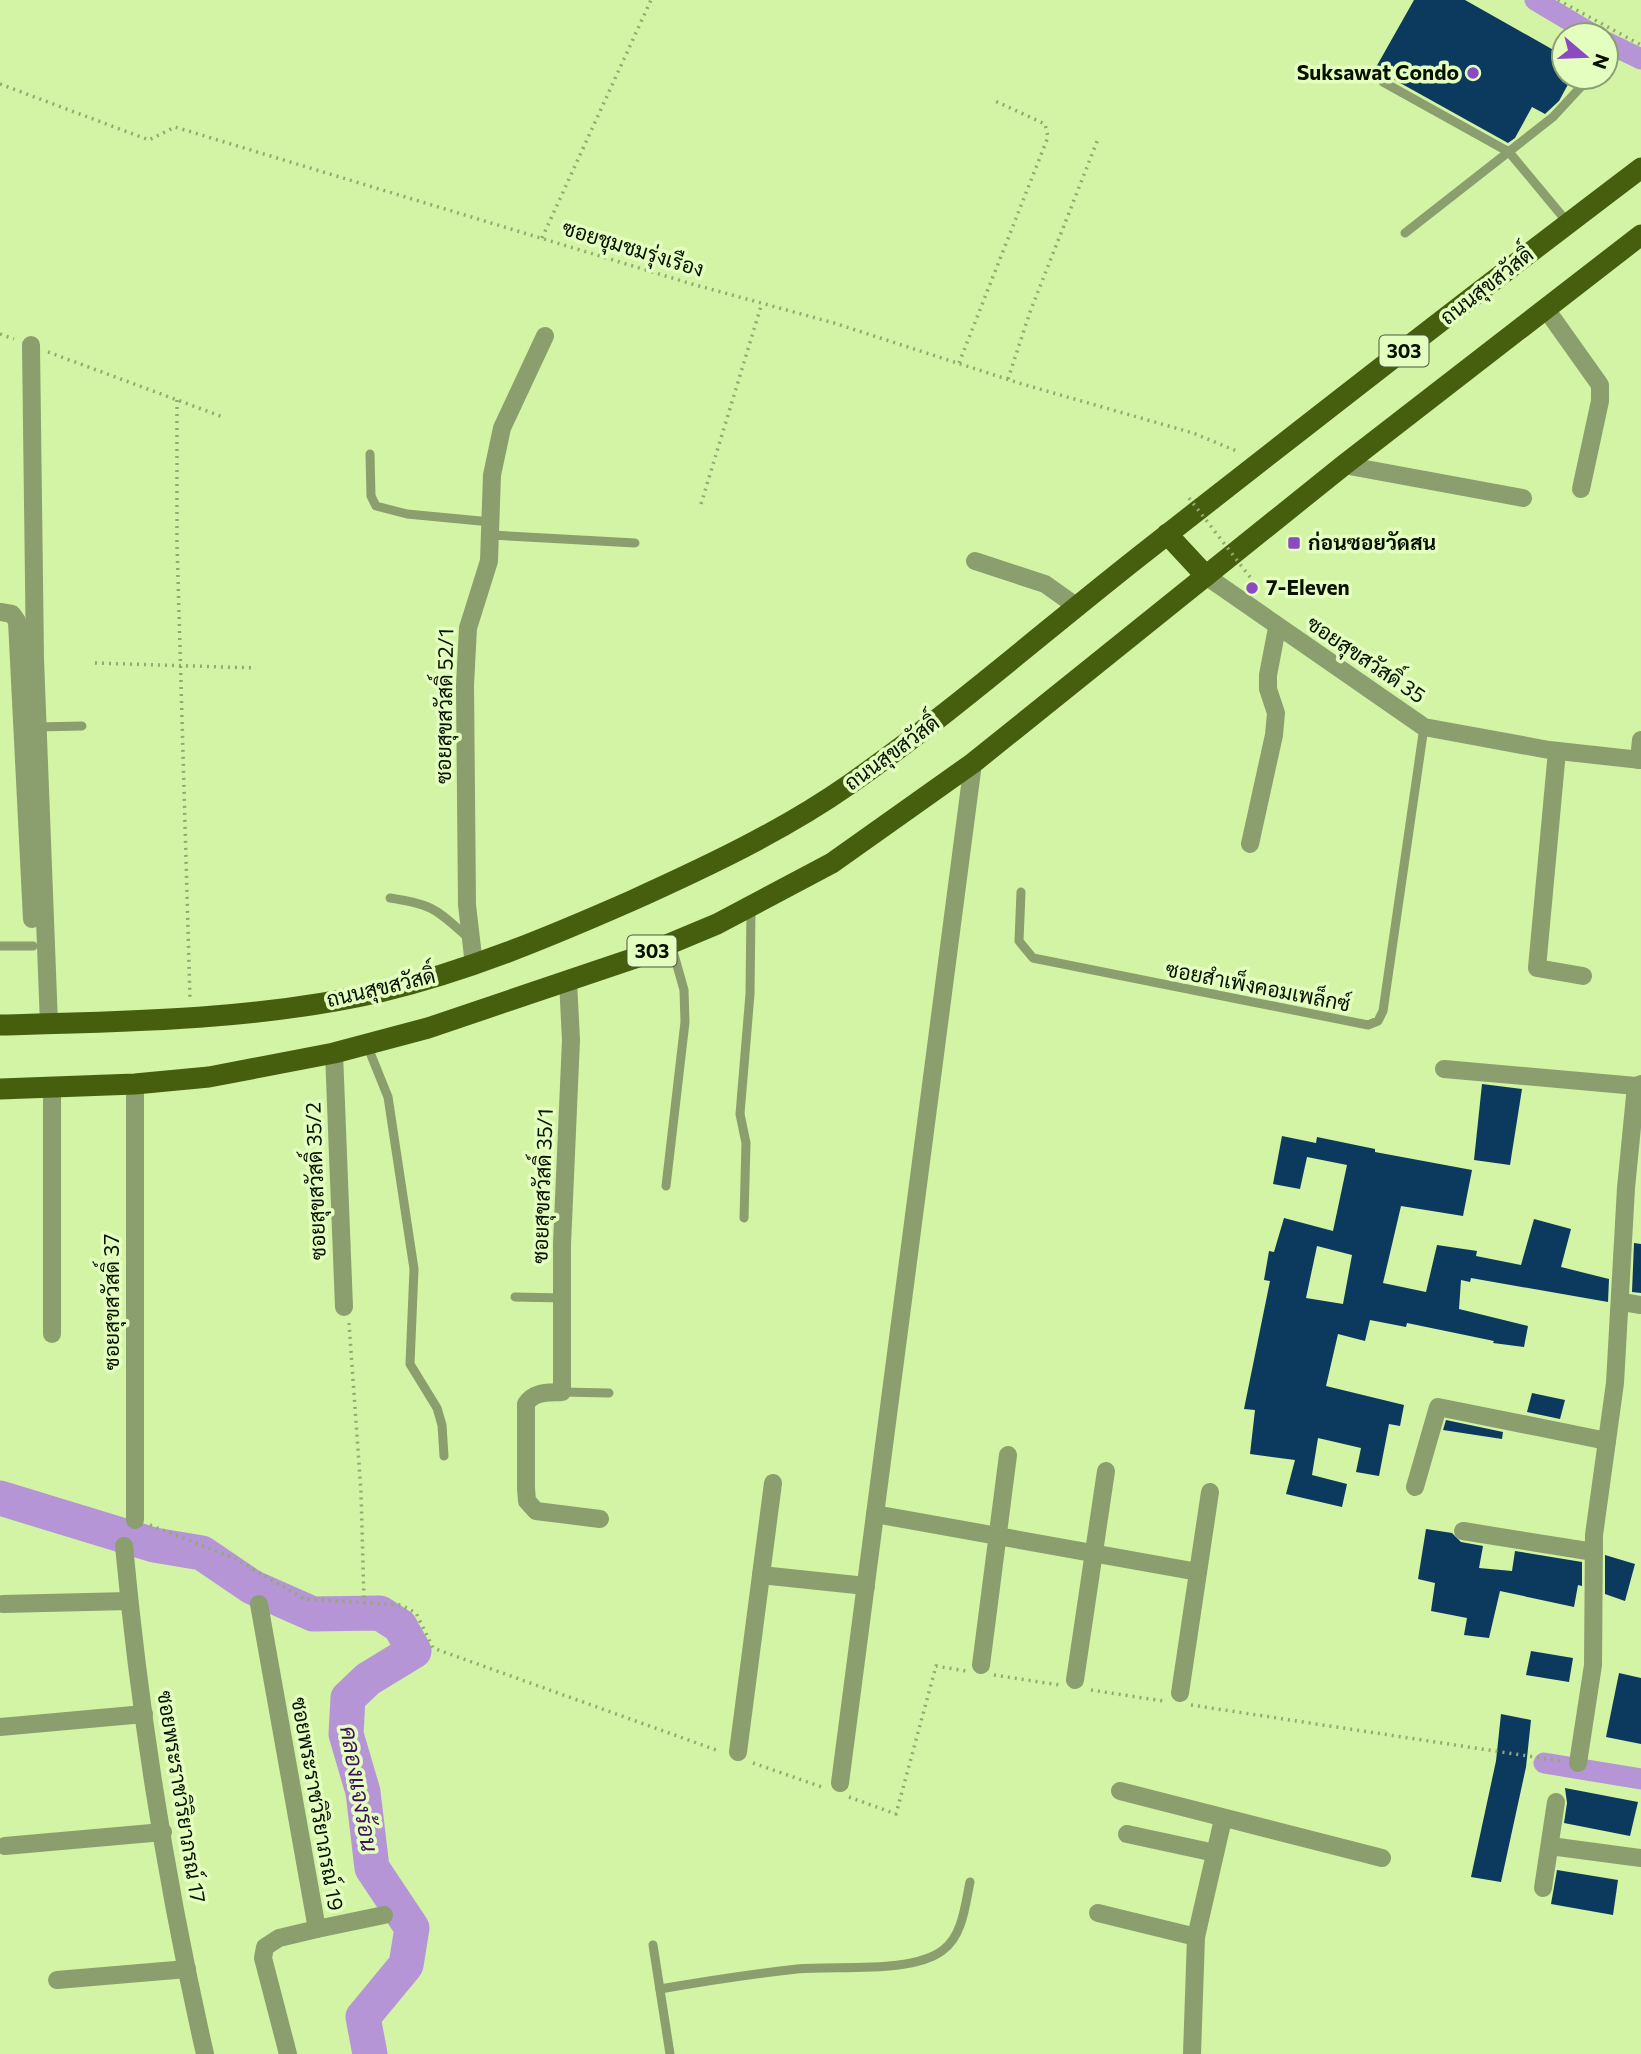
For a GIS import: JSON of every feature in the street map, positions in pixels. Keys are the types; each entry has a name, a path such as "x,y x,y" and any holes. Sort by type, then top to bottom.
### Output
{"main road":[{"name":"ถนนสุขสวัสดิ์","path":"0,1026 110,1023 191,1016 299,1006 380,992 474,965 534,944 678,880 774,831 847,786 934,722 1167,534 1641,168"},
{"name":"303","path":"0,1089 135,1084 261,1069 334,1054 428,1028 568,981 671,944 751,906 832,863 973,763 1344,465 1641,234"},
{"path":"1167,534 1206,576"}],"street":[{"path":"1546,309 1600,385 1600,401 1581,489"},
{"name":"ซอยสุขสวัสดิ์ 52/1","path":"474,965 467,905 467,640 472,608 482,589 492,529 492,475 502,428 545,337"},
{"path":"31,345 43,1024"},
{"path":"1344,465 1523,498"},
{"path":"975,561 1045,584 1076,606"},
{"name":"ซอยสุขสวัสดิ์ 35","path":"1206,576 1277,628 1423,727 1557,751 1640,760"},
{"path":"0,612 12,614 17,621 33,946 43,1024"},
{"path":"1250,844 1274,735 1276,713 1268,689 1268,675 1277,628"},
{"path":"1640,760 1641,740"},
{"path":"1557,751 1537,968 1583,976"},
{"path":"838,1790 973,763"},
{"name":"ซอยสุขสวัสดิ์ 35/1","path":"562,1392 562,1298 572,1040 568,981"},
{"name":"ซอยสุขสวัสดิ์ 35/2","path":"334,1054 344,1307"},
{"path":"1444,1069 1639,1085 1626,1188 1622,1303 1594,1552 1593,1665 1578,1763"},
{"name":"ซอยสุขสวัสดิ์ 37","path":"135,1084 135,1520"},
{"path":"52,1088 52,1334"},
{"path":"1622,1303 1641,1305"},
{"path":"562,1392 531,1396 526,1404 527,1501 536,1511 600,1519"},
{"path":"1415,1487 1438,1407 1495,1416 1607,1441"},
{"path":"982,1671 1008,1455"},
{"path":"1078,1685 1106,1471"},
{"path":"738,1756 773,1483"},
{"path":"1176,1699 1210,1492"},
{"path":"875,1514 1198,1572"},
{"path":"1463,1531 1594,1552"},
{"name":"ซอยพระราชวิริยาภรณ์ 17","path":"124,1546 144,1714 187,1969 205,2054"},
{"path":"761,1575 866,1586"},
{"path":"3,1604 129,1601"},
{"name":"ซอยพระราชวิริยาภรณ์ 19","path":"259,1604 317,1929 270,1941 265,1947 263,1958 288,2054"},
{"path":"0,1727 144,1714"},
{"path":"1120,1791 1382,1858"},
{"path":"1543,1888 1556,1802"},
{"path":"1192,2054 1196,1937 1223,1819"},
{"path":"5,1846 163,1832"},
{"path":"1127,1834 1215,1853"},
{"path":"1550,1846 1641,1858"},
{"path":"1098,1913 1196,1937"},
{"path":"317,1929 384,1915"},
{"path":"57,1980 187,1969"}],"lane":[{"path":"1383,82 1509,152 1568,223"},
{"path":"1405,233 1553,117 1577,91"},
{"path":"370,454 371,496 376,506 492,529 635,543"},
{"path":"37,727 82,726"},
{"name":"ซอยสำเพ็งคอมเพล็กซ์","path":"1021,892 1019,941 1033,958 1368,1026 1378,1021 1383,1011 1423,727"},
{"path":"390,898 425,904 437,909 471,939"},
{"path":"744,1218 746,1143 740,1114 750,995 751,906"},
{"path":"666,1186 685,1022 684,990 671,944"},
{"path":"0,946 33,946"},
{"path":"367,1045 388,1097 414,1269 410,1364 437,1408 442,1425 444,1456"},
{"path":"515,1297 562,1298"},
{"path":"562,1392 609,1393"},
{"path":"660,1989 751,1974 903,1964 929,1959 945,1950 958,1934 970,1882"},
{"path":"653,1945 670,2054"}],"path":[{"path":"542,238 651,0"},
{"path":"1558,0 1641,45"},
{"name":"ซอยชุมชมรุ่งเรือง","path":"0,83 149,139 175,127 1193,433 1261,462"},
{"path":"959,363 1048,137 1045,124 993,100"},
{"path":"1008,379 1030,312 1098,139"},
{"path":"701,504 762,303"},
{"path":"0,334 223,417"},
{"path":"177,400 180,667 191,1016"},
{"path":"1189,498 1253,581"},
{"path":"95,663 257,668"},
{"path":"344,1307 351,1331 364,1601"},
{"path":"135,1520 236,1559 293,1595 304,1599 401,1605 416,1613 433,1648 461,1660 838,1790 896,1814 936,1666 1176,1699 1578,1763"}],"building":[{"name":"Suksawat Condo","path":"1414,0 1465,0 1550,48 1550,91 1564,91 1559,101 1545,114 1532,107 1515,138 1508,143 1375,69"},
{"path":"1482,1084 1522,1089 1510,1165 1474,1160"},
{"path":"1282,1136 1316,1143 1317,1137 1375,1149 1375,1152 1472,1170 1463,1216 1401,1206 1383,1283 1426,1292 1437,1245 1477,1251 1476,1256 1521,1265 1534,1219 1571,1229 1561,1267 1609,1279 1608,1302 1471,1278 1470,1282 1461,1280 1459,1309 1528,1326 1524,1347 1493,1343 1494,1341 1407,1323 1406,1327 1370,1320 1365,1341 1338,1334 1326,1386 1404,1405 1400,1426 1389,1424 1379,1476 1356,1472 1361,1448 1318,1438 1312,1475 1347,1484 1342,1507 1286,1494 1295,1460 1250,1454 1255,1410 1244,1409 1270,1281 1264,1280 1269,1251 1274,1252 1284,1218 1333,1231 1347,1165 1307,1157 1300,1189 1273,1184","holes":["1317,1246 1352,1255 1343,1304 1306,1298"]},
{"path":"1634,1243 1641,1244 1641,1293 1632,1292"},
{"path":"1532,1393 1565,1400 1560,1419 1527,1412"},
{"path":"1446,1420 1503,1432 1502,1439 1443,1430"},
{"path":"1426,1529 1452,1533 1461,1542 1483,1546 1479,1568 1512,1571 1515,1551 1582,1562 1582,1586 1578,1585 1574,1607 1500,1591 1489,1638 1464,1635 1467,1618 1431,1611 1435,1583 1418,1579"},
{"path":"1605,1555 1635,1564 1625,1601 1605,1594"},
{"path":"1531,1651 1573,1658 1569,1682 1526,1675"},
{"path":"1619,1673 1641,1678 1641,1744 1606,1737"},
{"path":"1501,1714 1531,1720 1526,1767 1501,1882 1471,1877 1496,1761"},
{"path":"1565,1788 1638,1802 1630,1836 1564,1823 1567,1803"},
{"path":"1557,1870 1618,1880 1613,1915 1551,1904"}],"waterway":[{"name":"คลองแจงร้อน","path":"1535,0 1570,21"},
{"name":"คลองแจงร้อน","path":"1620,49 1641,59"},
{"name":"คลองแจงร้อน","path":"0,1498 154,1545 202,1553 252,1587 313,1614 380,1613 400,1626 414,1651 368,1679 348,1698 346,1734 363,1792 372,1868 412,1928 406,1965 363,2017 370,2054"},
{"path":"1544,1763 1641,1779"}],"place":[{"name":"Suksawat Condo","path":"1473,73"},
{"name":"ก่อนซอยวัดสน","path":"1294,543"},
{"name":"7-Eleven","path":"1252,588"}]}
